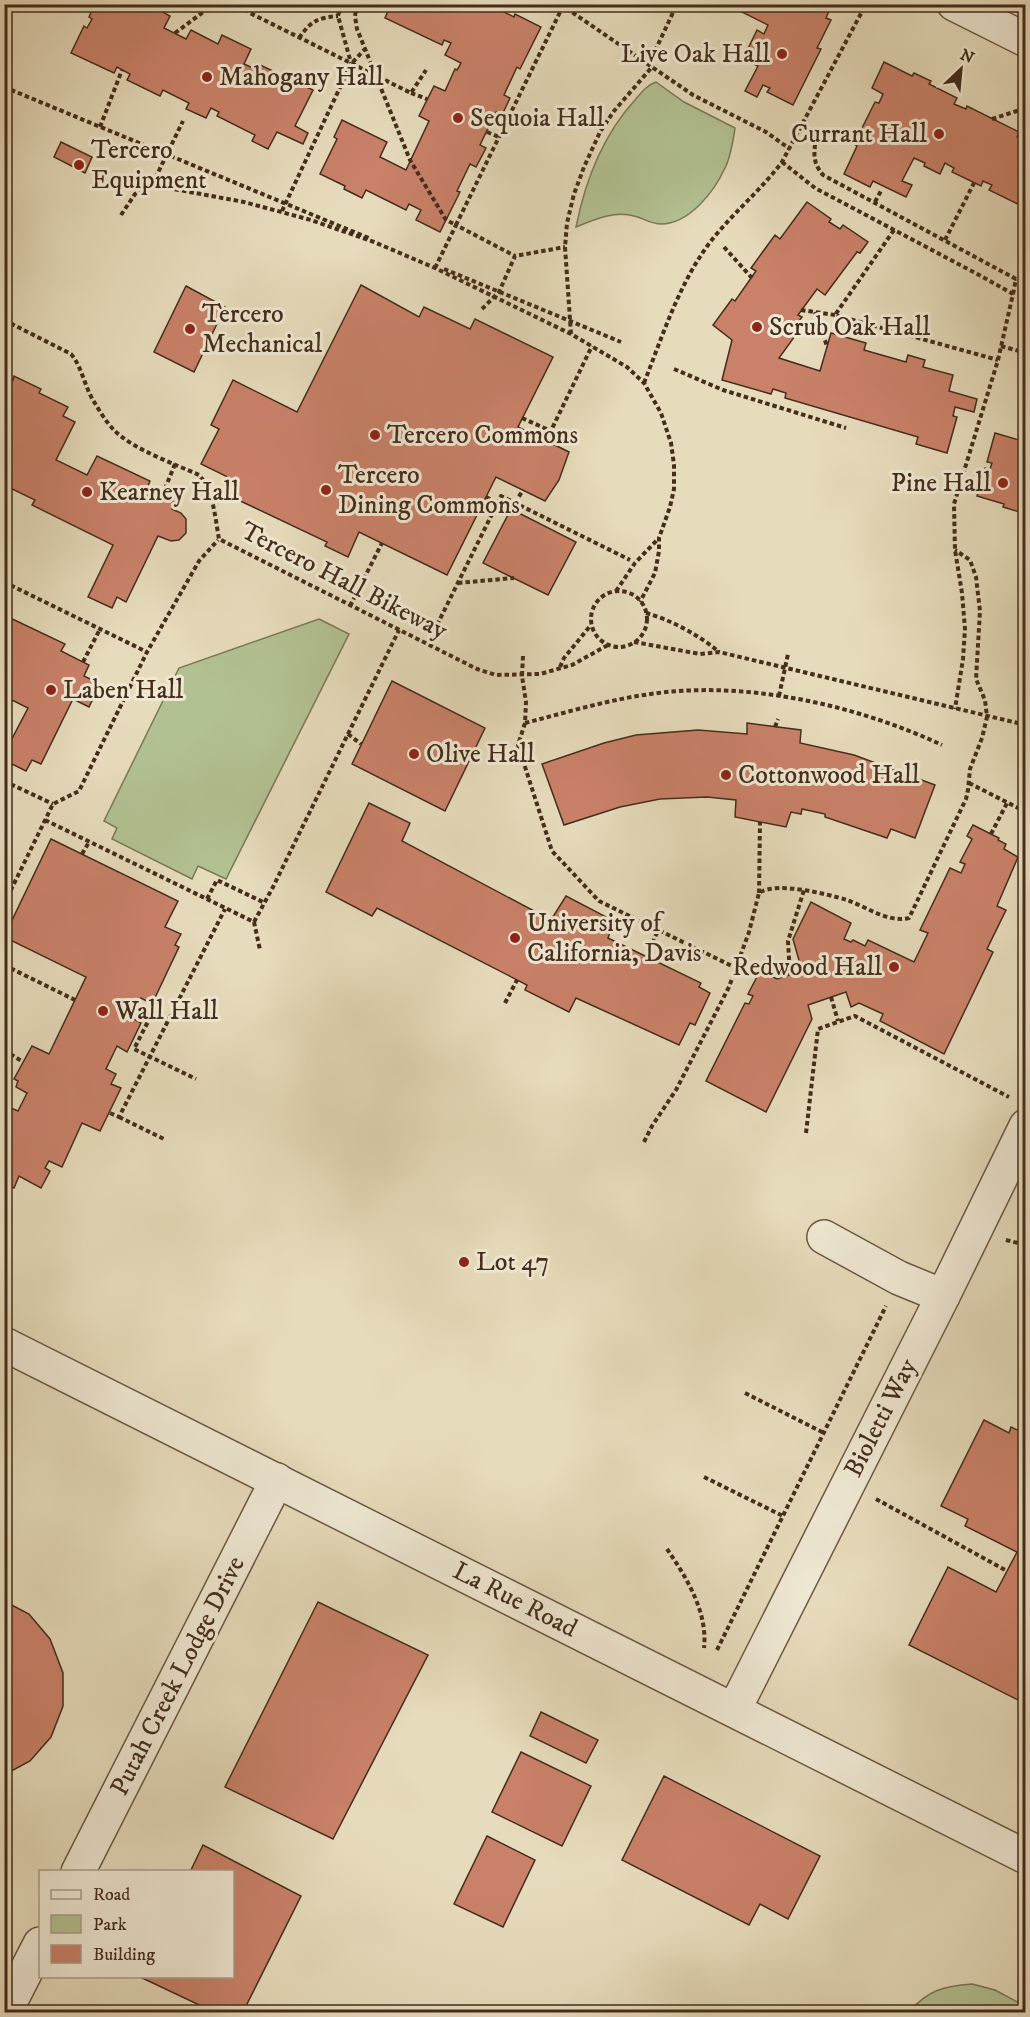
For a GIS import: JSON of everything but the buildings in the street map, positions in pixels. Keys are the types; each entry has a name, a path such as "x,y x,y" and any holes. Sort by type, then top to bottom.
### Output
{"street":[{"path":"954,4 1026,40"},
{"name":"Bioletti Way","path":"734,1710 1026,1126"},
{"path":"824,1237 899,1278 943,1296"},
{"name":"La Rue Road","path":"4,1344 1026,1857"},
{"name":"Putah Creek Lodge Drive","path":"79,1870 278,1480"},
{"path":"5,2013 39,1946"}],"path":[{"path":"175,33 214,4"},
{"path":"239,4 250,13 376,77 427,99"},
{"path":"341,4 338,16 351,64"},
{"path":"357,4 355,16 364,50 410,160 446,220 515,256 565,247"},
{"path":"655,51 677,4"},
{"path":"644,383 676,301 696,263 739,208 782,162 866,4"},
{"path":"436,267 561,5 693,95 766,132 790,149"},
{"path":"299,38 308,25 321,18 338,16"},
{"path":"282,212 351,64 364,50"},
{"path":"571,334 565,247 567,223 574,194 600,132 614,111 652,67"},
{"path":"100,127 122,70"},
{"path":"411,93 426,70"},
{"path":"4,87 285,203 497,294 621,342"},
{"path":"992,119 1026,108"},
{"path":"121,215 135,194 152,185 183,121"},
{"path":"487,132 499,137"},
{"path":"816,137 814,153 816,166 823,175 1016,279"},
{"path":"782,162 815,188 1013,294"},
{"path":"945,240 974,183"},
{"path":"152,185 244,202 282,212 374,242 436,267"},
{"path":"875,202 882,189"},
{"path":"835,315 894,230"},
{"path":"724,247 752,278"},
{"path":"482,309 497,294 515,256"},
{"path":"1016,279 1026,275"},
{"path":"955,709 965,629 955,550 954,504 998,360 1016,279"},
{"path":"497,294 571,334 627,368 644,383 661,413 671,443 674,489 659,538 655,573 640,602"},
{"path":"801,310 835,315 998,360"},
{"path":"815,312 827,345"},
{"name":"Tercero Hall Bikeway","path":"4,320 71,354 76,360 92,398 112,428 131,443 199,475 207,483 219,539 477,669 496,675 540,674 572,665 608,645"},
{"path":"546,441 592,346"},
{"path":"1001,346 1026,353"},
{"path":"674,369 723,390 846,428"},
{"path":"522,418 551,431"},
{"path":"162,496 176,464"},
{"path":"515,503 523,490"},
{"path":"437,625 501,496 630,560"},
{"path":"486,497 498,503"},
{"path":"616,591 635,563 659,538"},
{"path":"4,904 53,804 79,791 147,652 199,561 219,539"},
{"path":"350,606 382,543"},
{"path":"759,893 765,889 804,890 847,900 898,921 909,918 966,799 970,769 987,717 985,700 976,679 980,611 976,577 970,560 955,550"},
{"path":"458,583 514,578"},
{"path":"4,582 147,652"},
{"path":"616,591 626,592 640,602 646,613 645,630 634,642 626,646 608,645 594,633 591,615 600,598 616,591"},
{"path":"646,613 705,640 719,652"},
{"path":"560,668 564,658 591,624"},
{"path":"83,662 100,629"},
{"path":"260,950 254,922 399,630"},
{"path":"634,642 700,654 719,652 1026,725"},
{"path":"779,696 788,654"},
{"path":"523,657 525,723 518,745 552,850 599,901 736,968"},
{"path":"525,723 645,694 688,690 748,692 779,696 864,715 908,729 942,745"},
{"path":"775,727 778,719"},
{"path":"348,734 361,744"},
{"path":"4,781 53,804"},
{"path":"968,783 1026,812"},
{"path":"991,834 1007,803"},
{"path":"45,820 254,922"},
{"path":"644,1142 676,1090 729,987 736,968 749,932 759,893 760,822"},
{"path":"82,854 89,842"},
{"path":"207,899 217,880 265,903"},
{"path":"790,975 788,941 804,890"},
{"path":"119,1117 225,909"},
{"path":"647,957 658,930"},
{"path":"4,965 75,1000"},
{"path":"505,1003 517,980"},
{"path":"831,997 838,1022"},
{"path":"155,998 159,1000 134,1049 196,1079"},
{"path":"806,1133 818,1029 855,1016 1009,1097"},
{"path":"4,1050 23,1062"},
{"path":"110,1113 166,1140"},
{"path":"717,1650 889,1300"},
{"path":"745,1393 825,1433"},
{"path":"704,1477 783,1516"},
{"path":"870,1495 1007,1571"},
{"path":"667,1549 680,1568 702,1615 704,1648"}],"green space":[{"path":"656,82 684,102 735,128 732,148 725,168 714,187 699,205 691,213 671,223 657,224 627,214 619,214 576,227 590,176 605,144 635,100 647,87"},
{"path":"319,619 349,634 226,879 198,866 192,879 112,839 117,828 104,821 179,668"},
{"path":"972,1984 995,1990 1025,2006 1025,2012 909,2012 937,1990"}],"place":[{"name":"Live Oak Hall","path":"782,54"},
{"name":"Mahogany Hall","path":"207,77"},
{"name":"Sequoia Hall","path":"458,118"},
{"name":"Currant Hall","path":"939,134"},
{"name":"Tercero Equipment","path":"79,165"},
{"name":"Scrub Oak Hall","path":"757,327"},
{"name":"Tercero Mechanical","path":"190,329"},
{"name":"Tercero Commons","path":"375,435"},
{"name":"Pine Hall","path":"1003,483"},
{"name":"Tercero Dining Commons","path":"326,490"},
{"name":"Kearney Hall","path":"87,492"},
{"name":"Laben Hall","path":"51,690"},
{"name":"Olive Hall","path":"414,754"},
{"name":"Cottonwood Hall","path":"726,775"},
{"name":"University of California, Davis","path":"515,938"},
{"name":"Redwood Hall","path":"894,967"},
{"name":"Wall Hall","path":"103,1011"},
{"name":"Lot 47","path":"464,1262"}]}
